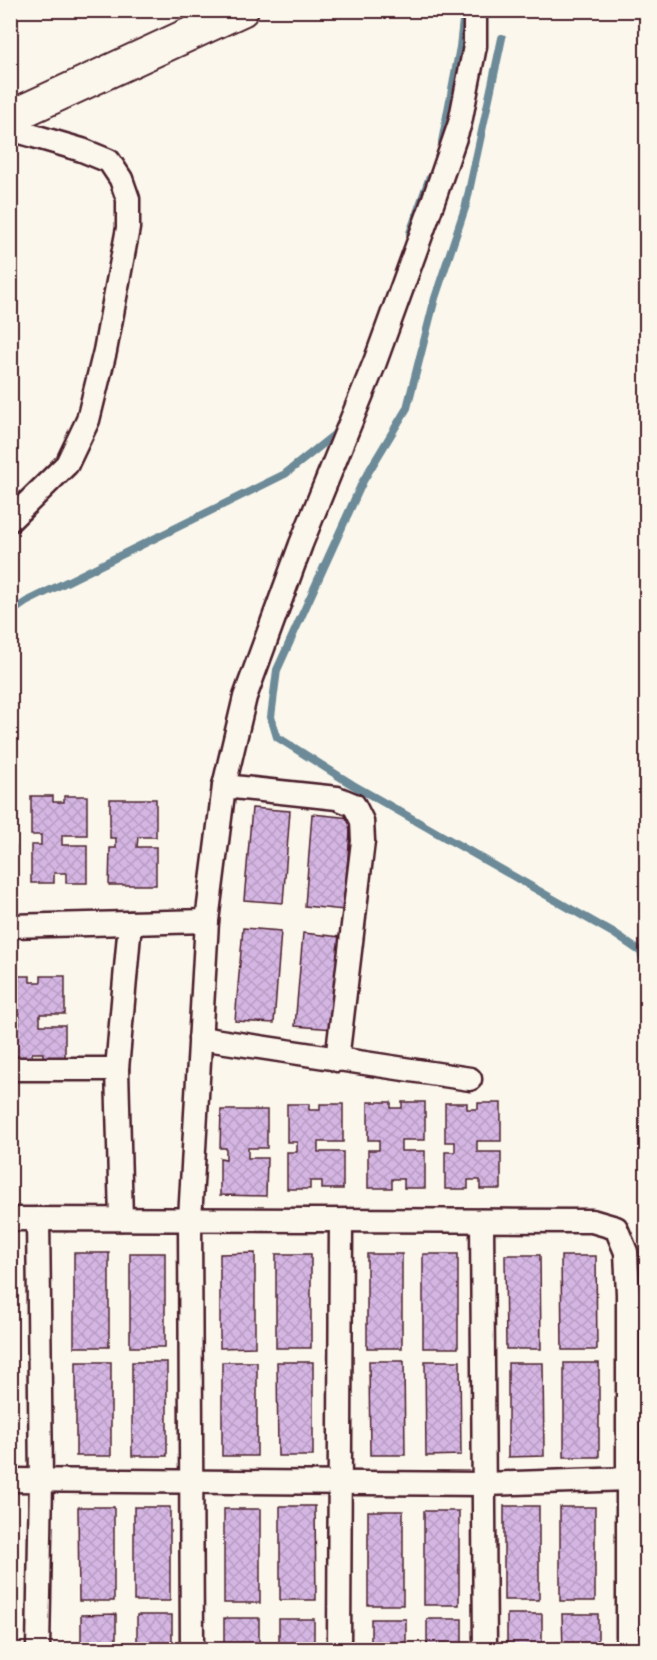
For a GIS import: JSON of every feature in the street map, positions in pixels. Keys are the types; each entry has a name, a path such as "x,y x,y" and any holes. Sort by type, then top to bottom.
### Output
{"main road":[{"path":"10,117 242,10"}],"street":[{"path":"192,1650 190,1219 207,921 224,786 245,697 301,544 375,362 460,123 476,46 476,10"},
{"path":"10,129 82,150 109,161 120,178 128,199 128,228 105,351 88,420 67,464 10,520"},
{"path":"224,786 337,798 354,805 362,821 363,841 337,1060"},
{"path":"10,926 207,921"},
{"path":"120,1219 117,1068 130,922"},
{"path":"200,1038 470,1079"},
{"path":"10,1069 117,1068"},
{"path":"10,1219 592,1221 616,1228 627,1252 628,1650"},
{"path":"38,1219 41,1480 38,1650"},
{"path":"339,1650 341,1221"},
{"path":"482,1221 485,1650"},
{"path":"10,1480 485,1484 628,1479"}],"building":[{"path":"506,10 603,10 603,12 506,12"},
{"path":"31,796 53,796 53,802 64,802 64,796 87,796 87,835 62,835 62,845 87,845 87,883 66,883 66,873 54,873 54,883 31,883 31,845 41,845 41,835 31,835"},
{"path":"10,797 15,797 15,835 10,835"},
{"path":"110,799 156,799 156,837 138,837 137,847 156,847 156,885 109,885 110,848 116,848 116,838 110,838"},
{"path":"252,808 290,811 283,903 244,900"},
{"path":"312,814 351,818 344,910 305,906"},
{"path":"10,846 15,846 15,883 10,883"},
{"path":"243,928 281,931 274,1023 235,1021"},
{"path":"303,933 341,937 334,1029 295,1026"},
{"path":"10,976 30,976 30,982 41,982 41,976 65,976 65,1014 40,1014 40,1025 65,1025 65,1062 43,1062 43,1053 32,1053 32,1062 10,1062 10,1025 19,1025 19,1014 10,1014"},
{"path":"368,1102 391,1102 391,1108 402,1108 402,1102 425,1102 425,1140 401,1140 401,1151 425,1151 425,1188 404,1188 404,1179 392,1179 392,1188 368,1188 368,1150 379,1150 379,1140 368,1140"},
{"path":"445,1103 467,1103 467,1109 478,1109 478,1103 501,1103 501,1141 477,1141 477,1152 501,1152 501,1189 480,1189 480,1180 468,1180 468,1189 445,1189 445,1152 455,1152 455,1142 445,1142"},
{"path":"287,1104 309,1104 309,1110 320,1110 320,1104 343,1104 343,1142 318,1142 318,1152 343,1152 343,1189 322,1189 322,1181 310,1181 310,1189 287,1189 287,1152 297,1152 297,1142 287,1142"},
{"path":"221,1110 267,1110 267,1148 248,1148 248,1158 267,1158 266,1196 220,1195 220,1158 226,1159 226,1148 220,1148"},
{"path":"74,1253 109,1253 109,1347 74,1347"},
{"path":"130,1253 165,1253 165,1347 130,1347"},
{"path":"255,1253 255,1347 220,1348 220,1254"},
{"path":"276,1254 311,1254 311,1348 276,1348"},
{"path":"367,1254 402,1254 402,1348 367,1348"},
{"path":"423,1254 458,1254 458,1348 423,1348"},
{"path":"505,1255 540,1255 541,1349 506,1349"},
{"path":"561,1256 596,1256 597,1350 562,1350"},
{"path":"369,1361 404,1361 405,1455 370,1455"},
{"path":"425,1361 460,1361 461,1455 426,1456"},
{"path":"76,1362 111,1362 111,1456 76,1456"},
{"path":"132,1362 167,1362 167,1456 132,1456"},
{"path":"222,1362 257,1362 257,1456 222,1456"},
{"path":"277,1362 313,1362 313,1456 278,1456"},
{"path":"508,1363 543,1363 544,1456 508,1457"},
{"path":"564,1363 599,1363 599,1457 564,1457"},
{"path":"280,1506 315,1506 316,1600 280,1600"},
{"path":"504,1506 539,1506 539,1600 504,1600"},
{"path":"78,1507 114,1507 114,1601 79,1601"},
{"path":"134,1507 170,1507 170,1601 134,1601"},
{"path":"560,1507 595,1507 595,1601 560,1601"},
{"path":"224,1509 260,1509 260,1603 224,1603"},
{"path":"368,1511 403,1511 403,1605 368,1605"},
{"path":"424,1511 459,1511 459,1605 424,1605"},
{"path":"116,1614 116,1650 81,1650 81,1615"},
{"path":"507,1614 542,1614 542,1650 507,1650"},
{"path":"562,1614 598,1614 598,1650 563,1650"},
{"path":"137,1615 172,1615 172,1650 137,1650"},
{"path":"224,1618 259,1618 259,1650 224,1650"},
{"path":"279,1619 314,1619 314,1650 279,1650"},
{"path":"371,1619 406,1619 406,1650 371,1650"},
{"path":"427,1619 462,1619 462,1650 427,1650"}],"waterway":[{"path":"442,142 460,47 464,12"},
{"path":"502,38 466,205 435,298 407,408 363,481 277,670 271,717 277,737 353,785 613,933 641,952 646,971"},
{"path":"410,233 429,179"},
{"path":"10,613 26,602 285,474 334,435 337,430"}]}
